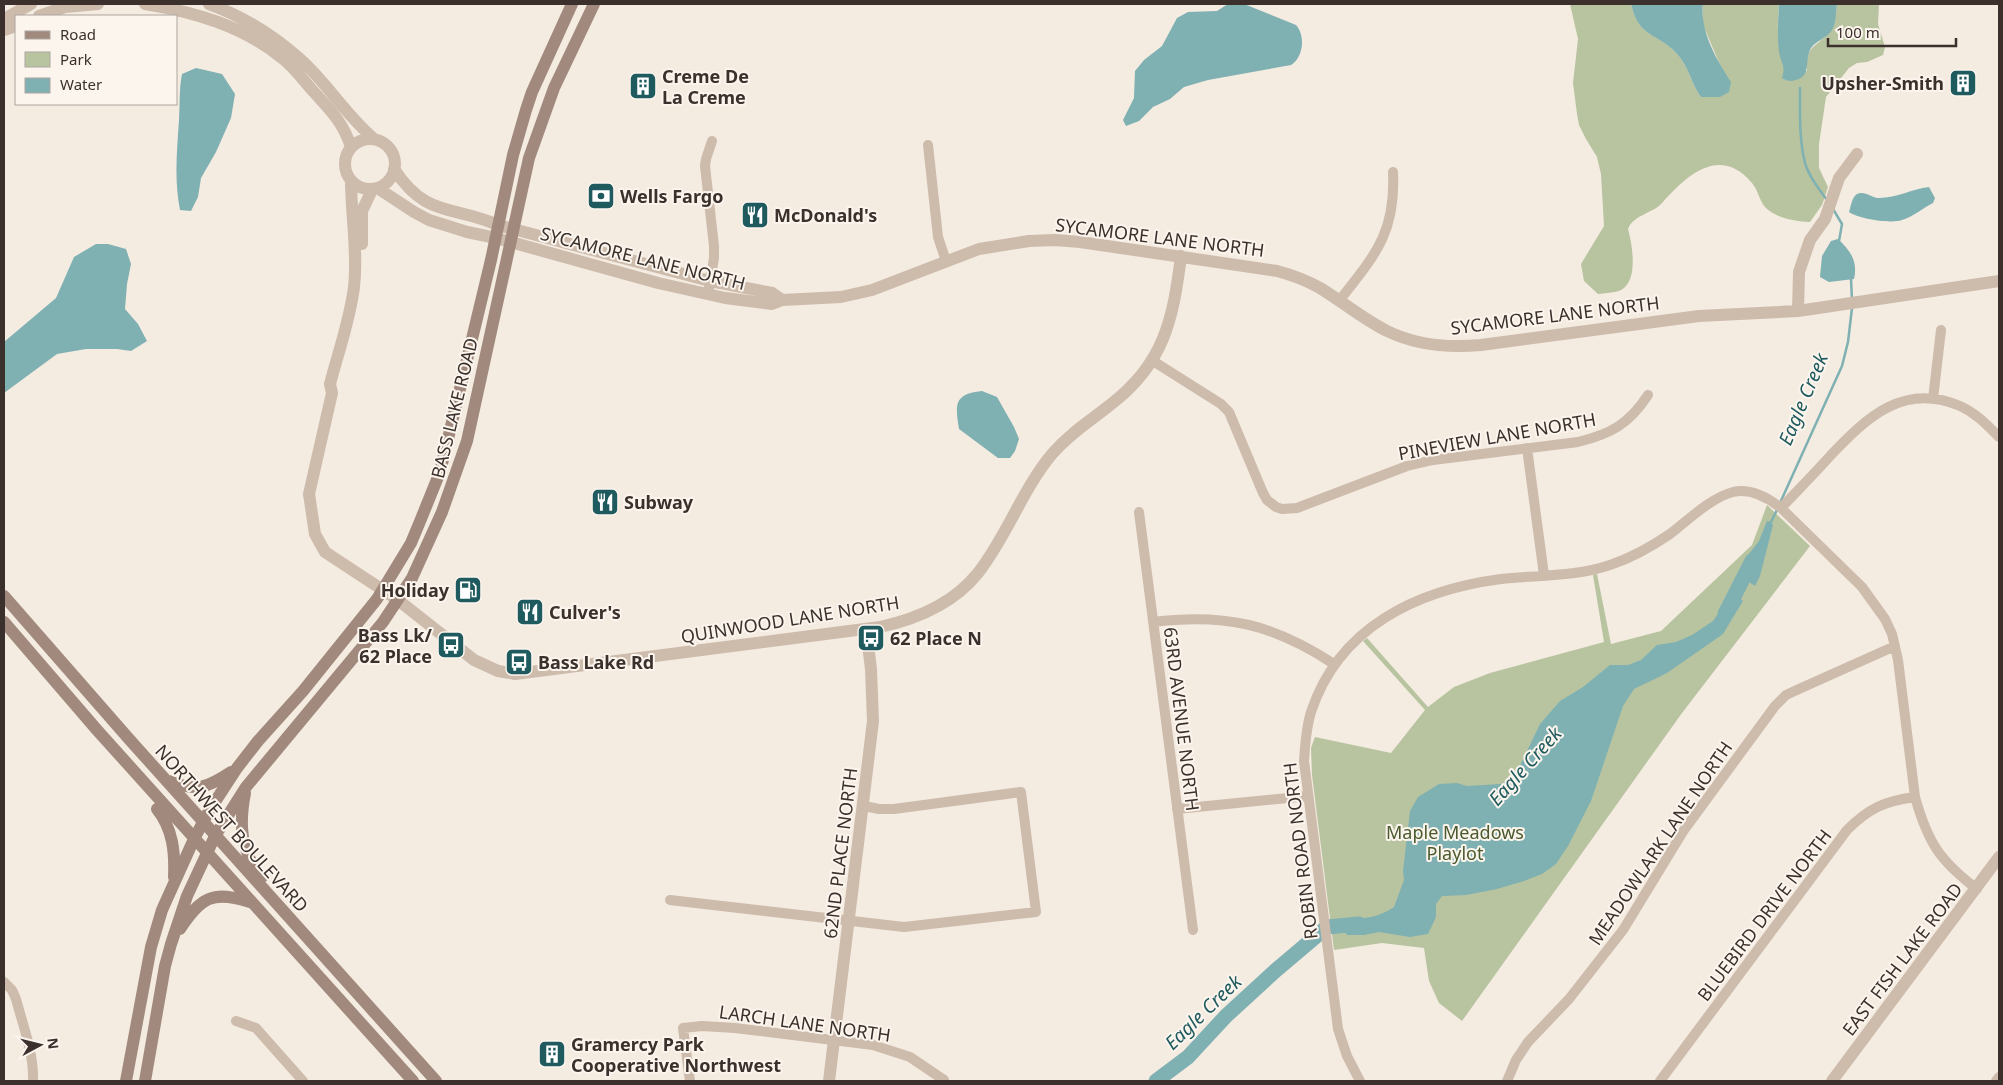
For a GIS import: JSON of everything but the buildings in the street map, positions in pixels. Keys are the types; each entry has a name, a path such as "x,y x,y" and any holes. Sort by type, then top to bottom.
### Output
{"main road":[{"name":"BASS LAKE ROAD","path":"126,1081 150,947 173,883 203,822 237,768 258,741 303,691 383,590 411,543 440,472 514,154 532,92 572,4"},
{"name":"BASS LAKE ROAD","path":"145,1081 165,966 187,896 206,852 246,787 368,641 398,600 412,578 442,512 467,441 529,158 542,119 567,59 594,4"},
{"name":"NORTHWEST BOULEVARD","path":"4,596 215,836 436,1081"},
{"name":"NORTHWEST BOULEVARD","path":"4,622 194,839 413,1081"},
{"path":"97,730 104,748 156,807 167,824 174,853 173,883"},
{"path":"166,780 184,787 202,788 211,785 237,768"},
{"path":"246,787 241,822 246,851 255,869 310,931 315,948"},
{"path":"171,944 190,915 203,901 229,896 252,903"},
{"path":"374,1038 392,1048 422,1081"}],"street":[{"path":"4,19 31,4"},
{"path":"42,15 65,7 98,4"},
{"path":"146,4 206,17 250,35 283,59 338,118 346,131 351,148"},
{"path":"209,4 242,18 275,39 301,60 361,128 373,138 386,143 391,149 395,158 394,169 390,180 384,186 375,189 360,188 350,180"},
{"path":"356,292 350,180 346,169 346,159 351,148 360,140 373,138"},
{"path":"707,294 714,246 705,166 712,141"},
{"path":"928,145 938,237 946,261"},
{"path":"1798,310 1799,272 1810,240 1825,218 1839,178 1857,154"},
{"path":"394,169 411,192 423,201 434,206 486,220 497,232"},
{"path":"1339,301 1363,272 1384,235 1394,196 1393,172"},
{"path":"375,189 429,220 467,232 497,232"},
{"path":"356,292 362,256 362,211 375,189"},
{"name":"SYCAMORE LANE NORTH","path":"497,232 513,229 710,281 772,293 782,300"},
{"name":"SYCAMORE LANE NORTH","path":"497,232 510,242 658,283 707,294 772,304 782,300 841,297 866,292 979,250 1003,244 1055,240 1277,270 1318,287 1372,323 1400,337 1450,346 1481,345 1699,316 1798,310 1999,281"},
{"name":"QUINWOOD LANE NORTH","path":"356,292 330,384 332,393 309,494 315,534 325,552 398,600 474,660 498,671 515,674 866,629 901,622 925,613 945,602 976,575 1030,485 1052,454 1070,435 1126,393 1152,361 1162,345 1169,325 1180,256"},
{"path":"1933,399 1941,330"},
{"name":"PINEVIEW LANE NORTH","path":"1152,361 1221,404 1229,412 1263,493 1271,504 1282,509 1297,508 1407,466 1433,460 1578,442 1596,438 1613,430 1636,414 1648,396"},
{"path":"1781,508 1849,436 1877,412 1892,405 1909,400 1933,399 1960,406 1976,415 1999,437"},
{"path":"1527,448 1544,575"},
{"name":"ROBIN ROAD NORTH","path":"1360,1081 1347,1056 1338,1029 1304,761 1309,722 1319,691 1334,664 1346,649 1364,632 1383,619 1414,603 1468,586 1498,580 1595,570 1621,561 1646,550 1715,500 1733,492 1755,493 1767,497 1781,508 1862,587 1885,619 1895,646 1915,798 1927,834 1937,852 1976,889"},
{"name":"63RD AVENUE NORTH","path":"1139,512 1192,930"},
{"path":"1153,622 1197,618 1224,620 1250,625 1284,636 1334,664"},
{"name":"62ND PLACE NORTH","path":"829,1081 873,721 872,678 866,629"},
{"name":"MEADOWLARK LANE NORTH","path":"1507,1081 1516,1060 1528,1042 1574,993 1623,930 1684,830 1775,706 1786,695 1798,689 1895,646"},
{"path":"670,900 893,927 915,927 1036,912 1021,792 894,809 864,806"},
{"path":"1177,809 1308,796"},
{"name":"BLUEBIRD DRIVE NORTH","path":"1660,1081 1847,830 1865,813 1879,805 1915,798"},
{"name":"EAST FISH LAKE ROAD","path":"1832,1081 1999,857"},
{"path":"5,982 12,990 16,999 31,1052 34,1069 33,1081"},
{"path":"236,1021 256,1028 303,1081"},
{"name":"LARCH LANE NORTH","path":"690,1081 683,1028 702,1026 735,1028 892,1049 910,1057 944,1080"},
{"path":"1996,1081 1999,1077"}],"green space":[{"path":"1570,4 1631,4 1639,24 1644,30 1669,46 1680,58 1701,97 1721,67 1703,25 1703,4 1779,4 1778,36 1785,68 1807,71 1808,55 1813,47 1832,28 1837,4 1879,4 1878,24 1885,47 1883,55 1867,62 1857,63 1849,68 1826,97 1819,144 1819,168 1828,187 1822,205 1810,222 1788,219 1767,209 1752,183 1740,172 1728,166 1716,165 1704,168 1683,182 1659,206 1639,217 1631,224 1628,229 1633,261 1627,285 1621,290 1598,294 1584,281 1581,264 1604,226 1601,174 1597,157 1579,125 1573,83 1578,39"},
{"name":"Maple Meadows Playlot","path":"1767,505 1810,546 1682,713 1462,1021 1439,1003 1429,981 1424,948 1382,943 1334,950 1312,775 1311,748 1315,737 1391,753 1425,710 1363,641 1367,638 1428,707 1454,687 1490,673 1604,642 1593,575 1597,574 1611,644 1661,631 1752,545"}],"water":[{"path":"1228,4 1244,4 1296,25 1301,35 1302,46 1295,62 1291,65 1208,80 1184,87 1170,99 1153,107 1139,121 1126,126 1123,120 1134,98 1135,71 1144,60 1162,46 1177,18 1188,12 1217,11"},
{"path":"1631,4 1703,4 1704,25 1710,44 1731,82 1729,92 1720,97 1701,97 1680,58 1669,46 1644,29 1634,15"},
{"path":"1779,4 1837,4 1832,30 1811,48 1804,75 1794,81 1782,78 1783,67 1778,40"},
{"path":"196,68 222,74 235,94 231,118 216,152 201,178 198,197 191,211 180,210 177,187 177,154 182,74"},
{"path":"1929,187 1935,198 1933,203 1902,220 1875,220 1860,217 1849,212 1854,197 1860,193 1876,198 1886,198"},
{"path":"1838,239 1847,248 1854,262 1854,279 1829,282 1820,277 1822,256 1831,241"},
{"path":"96,244 108,244 126,249 131,264 125,309 138,324 147,341 131,351 86,349 57,354 4,393 4,342 56,298 74,257"},
{"path":"982,391 997,397 1014,427 1019,439 1015,451 1010,458 998,458 959,429 957,407 961,398 973,392"},
{"path":"1767,521 1773,525 1760,576 1755,586 1740,576 1748,555 1759,541"},
{"path":"1732,594 1743,601 1723,634 1667,673 1634,689 1623,706 1591,801 1568,846 1556,864 1542,874 1497,889 1466,895 1442,896 1436,904 1436,917 1428,934 1410,937 1379,932 1364,935 1347,935 1340,926 1348,919 1372,917 1394,907 1404,880 1403,871 1410,811 1418,797 1439,784 1457,783 1467,786 1501,784 1515,776 1540,724 1560,701 1583,687 1610,665 1628,665 1641,660 1657,645 1676,642 1692,635 1713,621"}],"waterway":[{"name":"Eagle Creek","path":"1800,88 1801,135 1805,163 1812,178 1827,200"},
{"name":"Eagle Creek","path":"1833,209 1842,224 1839,241"},
{"name":"Eagle Creek","path":"1851,279 1852,300"},
{"name":"Eagle Creek","path":"1780,503 1842,366 1848,342 1852,308"},
{"name":"Eagle Creek","path":"1770,524 1778,508"},
{"name":"Eagle Creek","path":"1725,614 1752,561"},
{"name":"Eagle Creek","path":"1156,1081 1188,1057 1226,1016 1327,927 1359,924"}],"place":[{"name":"Upsher-Smith","path":"1963,83"},
{"name":"Creme De La Creme","path":"643,86"},
{"name":"Wells Fargo","path":"601,196"},
{"name":"McDonald's","path":"755,215"},
{"name":"Subway","path":"605,502"},
{"name":"Holiday","path":"468,590"},
{"name":"Culver's","path":"530,612"},
{"name":"62 Place N","path":"871,638"},
{"name":"Bass Lk/ 62 Place","path":"451,645"},
{"name":"Bass Lake Rd","path":"519,662"},
{"name":"Gramercy Park Cooperative Northwest","path":"552,1054"}]}
